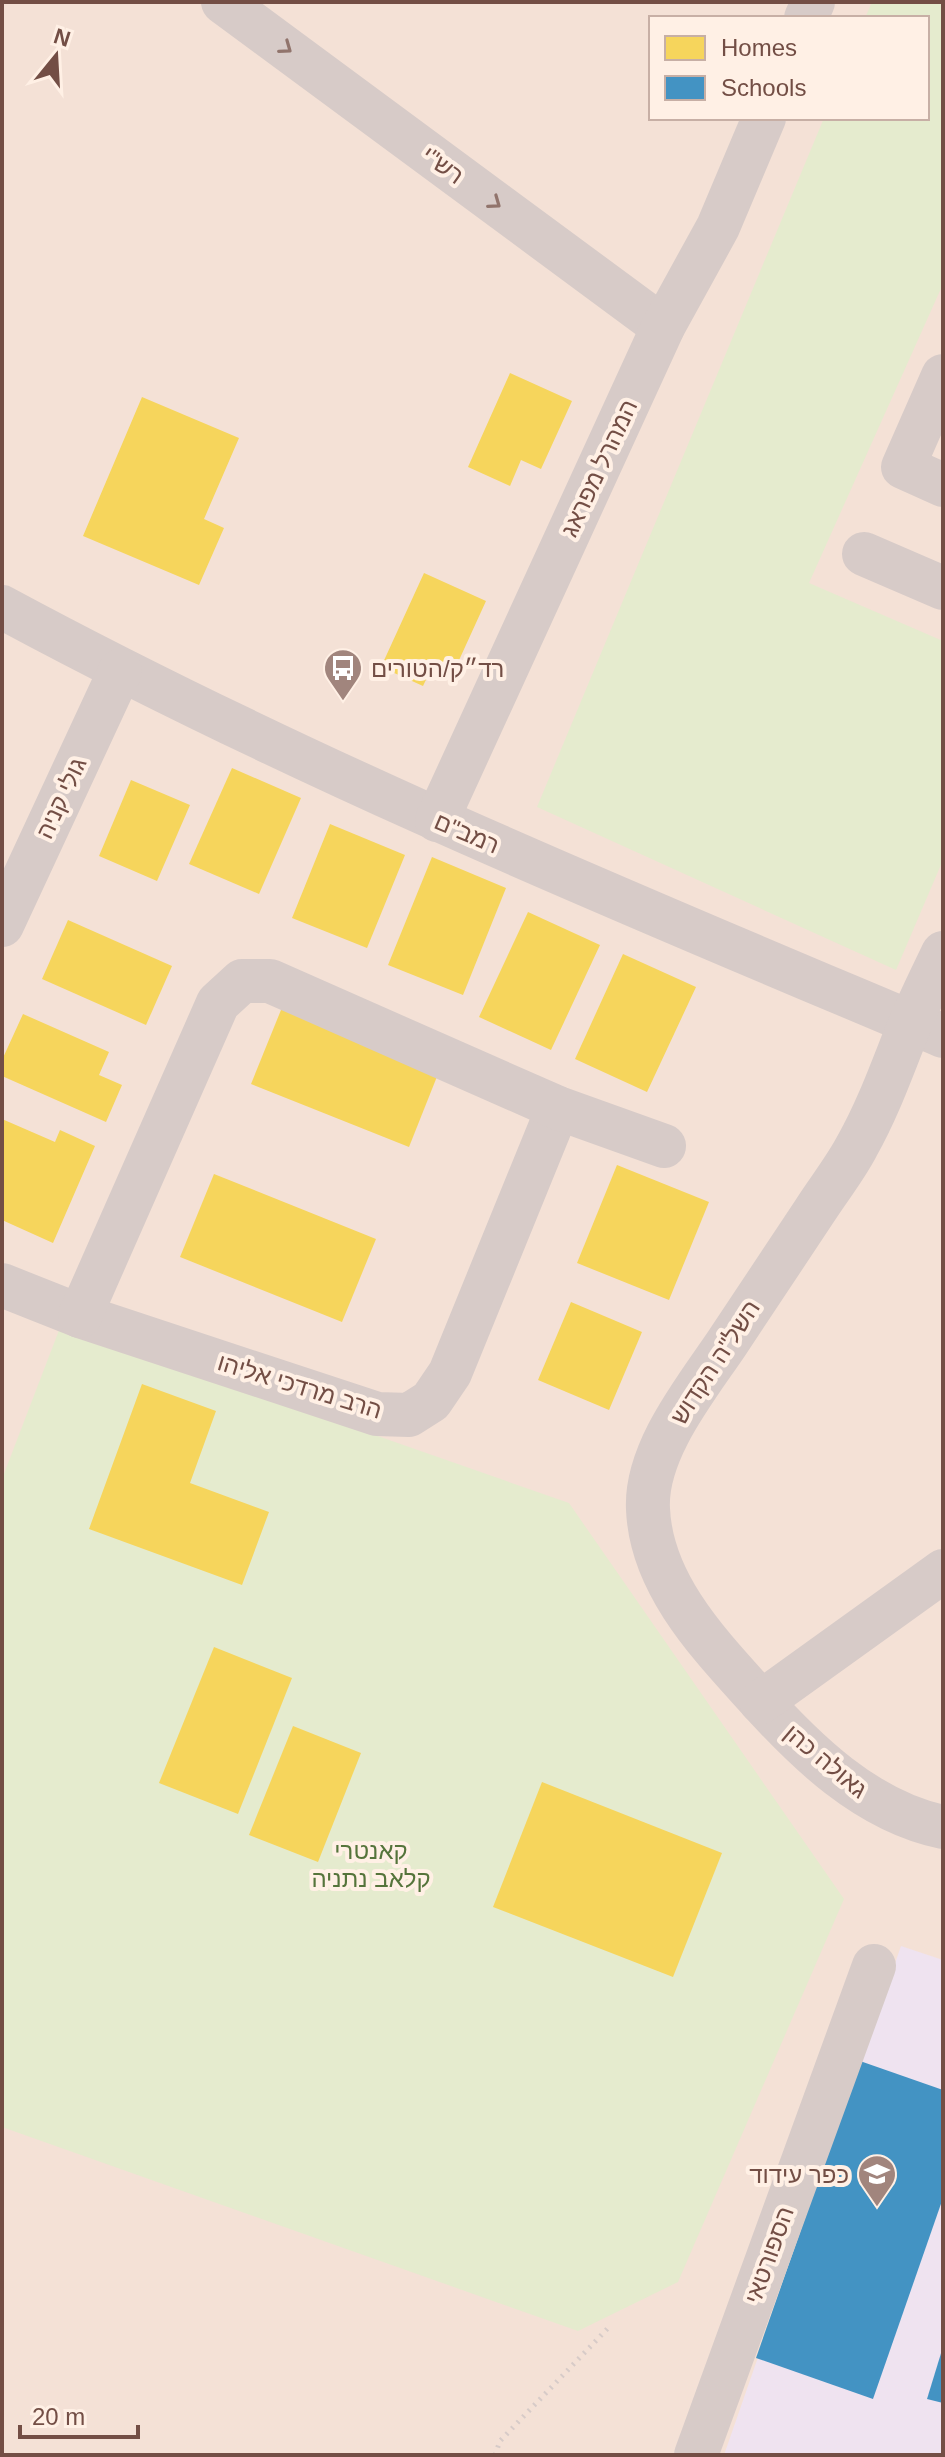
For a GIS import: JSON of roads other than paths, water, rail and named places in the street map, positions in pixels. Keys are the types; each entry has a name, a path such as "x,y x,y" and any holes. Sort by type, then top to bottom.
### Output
{"street":[{"name":"רש\"י","path":"223,2 663,327"},
{"name":"המהרל מפראג","path":"437,820 663,327 718,227 763,120"},
{"path":"943,376 903,467 943,485"},
{"path":"864,554 943,588"},
{"name":"רמב\"ם","path":"2,607 120,671 437,820 927,1030"},
{"name":"גולי קניה","path":"2,925 120,671"},
{"name":"השל\"ה הקדוש","path":"761,1702 708,1643 668,1581 653,1548 647,1507 653,1471 676,1419 856,1149 883,1096 927,1030 943,953"},
{"path":"80,1316 218,1003 242,981 270,981 558,1108 664,1146"},
{"name":"הרב מרדכי אליהו","path":"2,1285 80,1316 377,1414 409,1415 431,1401 450,1373 558,1108"},
{"path":"761,1702 943,1571"},
{"name":"גאולה כהן","path":"761,1702 791,1734 869,1799 918,1822 943,1827"},
{"name":"הספורטאי","path":"696,2455 874,1966"}],"place":[{"name":"רד״ק/הטורים","path":"343,702"},
{"name":"כפר עידוד","path":"877,2208"}],"park label":[{"name":"קאנטרי קלאב נתניה","path":"371,1864"}]}
